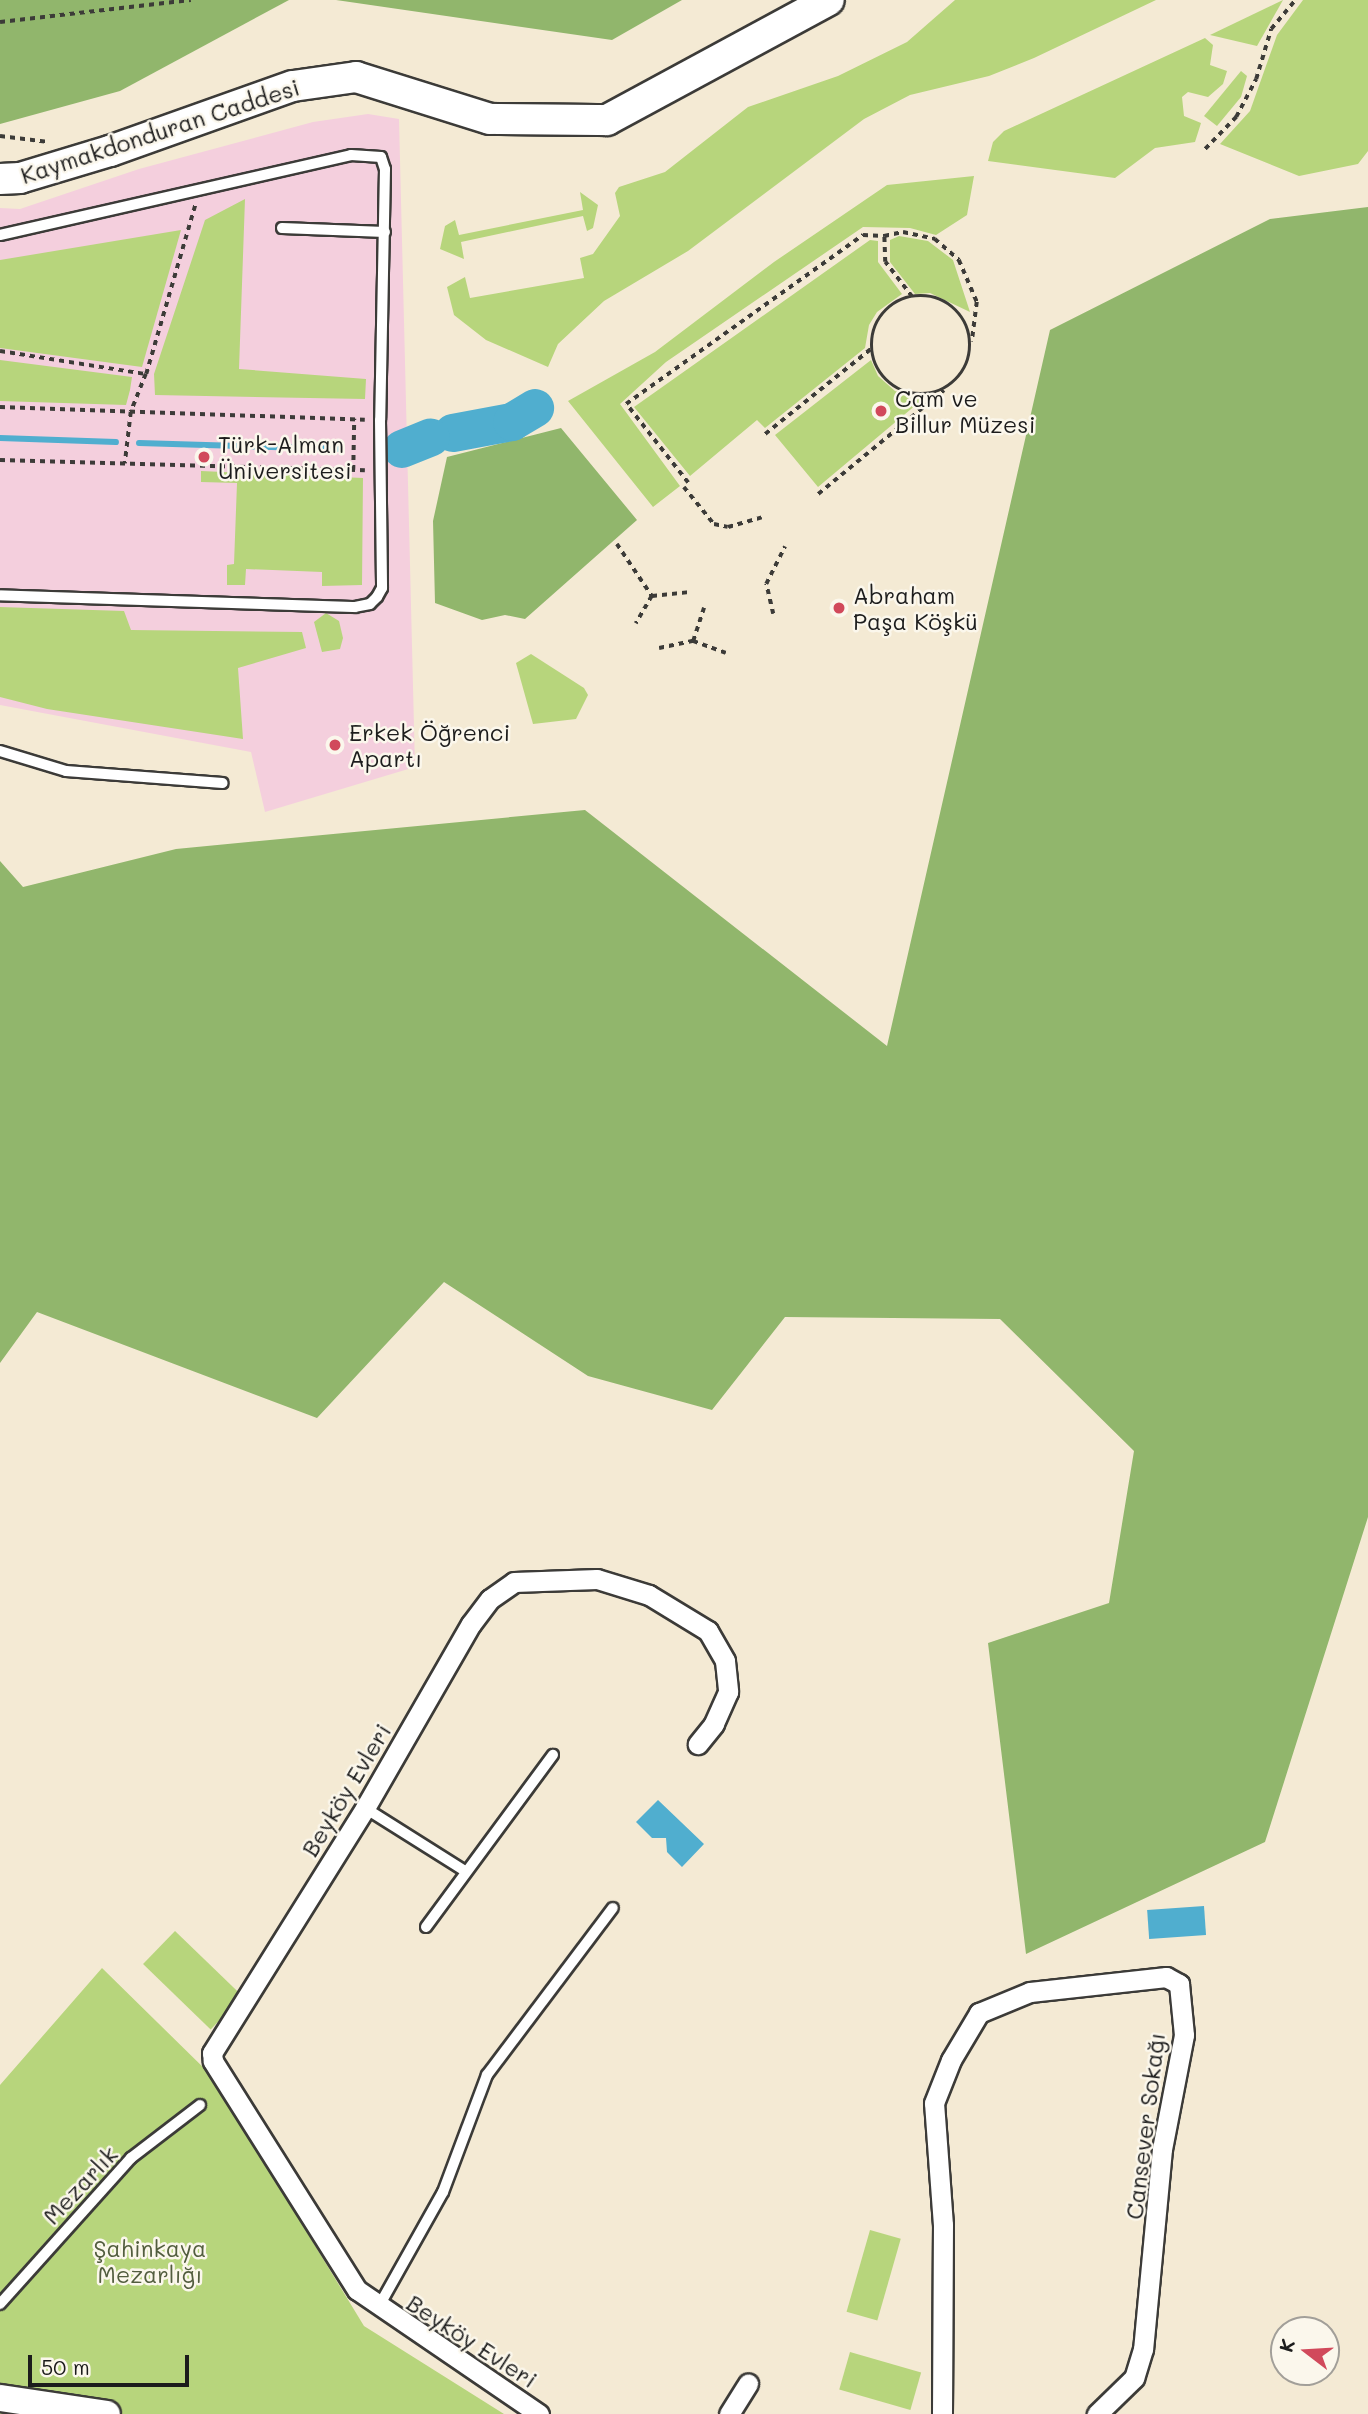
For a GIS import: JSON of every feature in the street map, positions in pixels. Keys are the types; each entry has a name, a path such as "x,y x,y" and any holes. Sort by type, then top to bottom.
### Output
{"main road":[{"name":"Kaymakdonduran Caddesi","path":"0,179 20,178 110,151 293,86 356,77 490,119 607,120 829,0"}],"street":[{"name":"Beyköy Evleri","path":"539,2414 378,2308 357,2290 212,2057 365,1808 471,1624 490,1599 514,1582 597,1579 649,1595 708,1631 725,1661 728,1692 714,1724 698,1744"},
{"name":"Cansever Sokağı","path":"942,2414 943,2225 934,2102 951,2060 979,2013 1030,1992 1166,1977 1179,1984 1184,2035 1162,2149 1143,2349 1133,2378 1097,2414"},
{"path":"729,2414 748,2383"},
{"path":"0,2398 107,2414"}],"lane":[{"path":"0,235 200,187 370,155 381,157 385,169 380,420 382,588 370,604 0,595"},
{"path":"282,228 385,232"},
{"path":"0,751 66,771 223,783"},
{"path":"426,1927 465,1871 554,1755"},
{"path":"365,1808 465,1871"},
{"name":"Beyköy Evleri","path":"378,2308 443,2192 487,2075 613,1908"},
{"name":"Mezarlık","path":"0,2304 131,2158 200,2105"}],"path":[{"path":"0,22 191,0"},
{"path":"1205,149 1236,117 1255,79 1271,29 1295,0"},
{"path":"125,464 131,412 146,374 200,187"},
{"path":"762,517 728,527 714,524 626,404 863,235 884,236 903,232 935,239 960,260 977,302 970,351 956,380 818,494"},
{"path":"884,236 885,262 912,297"},
{"path":"956,380 928,394 896,388 884,378 872,348 880,317 892,305 912,297 939,299 953,307 966,327 970,351"},
{"path":"765,434 872,348"},
{"path":"0,351 146,374"},
{"path":"0,407 380,420"},
{"path":"353,470 354,419"},
{"path":"0,460 380,471"},
{"path":"617,544 652,596"},
{"path":"773,614 766,584 785,546"},
{"path":"652,596 690,592"},
{"path":"636,624 652,596"},
{"path":"693,641 704,608"},
{"path":"659,648 693,641 726,653"}],"shaded area":[{"name":"Türk-Alman Üniversitesi","path":"368,114 399,119 415,767 265,812 251,752 0,705 0,208 20,209 139,169 313,122"}],"green space":[{"path":"0,0 289,0 120,91 0,124"},
{"path":"336,0 682,0 612,40"},
{"path":"955,0 1156,0 1034,58 989,76 910,95 864,119 688,251 604,301 558,344 548,367 486,340 454,315 447,287 465,277 470,298 584,278 580,258 593,254 620,216 615,193 619,187 665,172 748,107 838,76 907,42"},
{"path":"1283,0 1257,46 1210,35"},
{"path":"1303,0 1368,0 1368,151 1358,164 1299,176 1220,144 1250,111 1277,35"},
{"path":"1205,38 1213,45 1210,65 1227,71 1223,84 1208,97 1188,92 1182,97 1184,116 1201,123 1195,142 1155,148 1115,178 988,161 993,142 1004,131"},
{"path":"1241,71 1247,76 1241,97 1217,126 1204,116"},
{"path":"974,176 967,215 936,235 910,228 863,227 666,362 620,404 680,486 653,507 568,401 655,352 774,262 887,185"},
{"path":"580,192 598,205 593,228 587,231 583,216 461,242 464,259 440,249 445,226 455,220 459,235 583,210"},
{"path":"245,199 239,369 366,379 365,399 155,395 154,374 205,220"},
{"path":"1368,207 1368,1517 1265,1842 1026,1954 988,1643 1109,1603 1134,1451 1000,1319 785,1317 712,1410 588,1376 444,1282 317,1418 37,1312 0,1363 0,861 23,887 176,849 585,810 887,1046 1050,330 1270,219"},
{"path":"181,230 142,367 0,348 0,260"},
{"path":"899,236 928,241 953,260 970,312 930,293 915,294 890,262 890,240"},
{"path":"870,240 878,241 878,262 902,294 877,312 869,325 865,348 765,428 757,420 690,476 634,407"},
{"path":"0,360 132,377 126,405 0,401"},
{"path":"871,360 878,376 895,391 923,399 818,487 775,435"},
{"path":"561,428 637,520 525,619 505,615 482,620 435,603 433,521 447,457"},
{"path":"201,471 363,478 362,585 322,586 322,572 246,569 245,585 227,585 227,565 234,564 237,483 201,482"},
{"path":"0,607 124,611 131,630 302,632 306,648 238,668 243,739 47,709 0,697"},
{"path":"326,613 339,621 343,638 340,649 322,652 314,622"},
{"path":"531,654 584,688 588,695 576,719 533,724 516,663"},
{"path":"175,1931 243,1996 211,2029 143,1964"},
{"name":"Şahinkaya Mezarlığı","path":"102,1968 211,2075 364,2326 504,2414 0,2414 0,2085"},
{"path":"870,2230 901,2239 877,2321 847,2312"},
{"path":"850,2352 921,2372 910,2410 839,2389"}],"water":[{"path":"658,1800 704,1844 682,1867 667,1852 666,1838 652,1838 636,1822"},
{"path":"1204,1906 1206,1935 1149,1939 1147,1910"}],"waterway":[{"path":"453,433 512,422 535,408"},
{"path":"402,449 431,437"},
{"path":"0,438 116,442"},
{"path":"139,443 341,449"}],"place":[{"name":"Cam ve Billur Müzesi","path":"881,411"},
{"name":"Türk-Alman Üniversitesi","path":"204,457"},
{"name":"Abraham Paşa Köşkü","path":"839,608"},
{"name":"Erkek Öğrenci Apartı","path":"335,745"}]}
